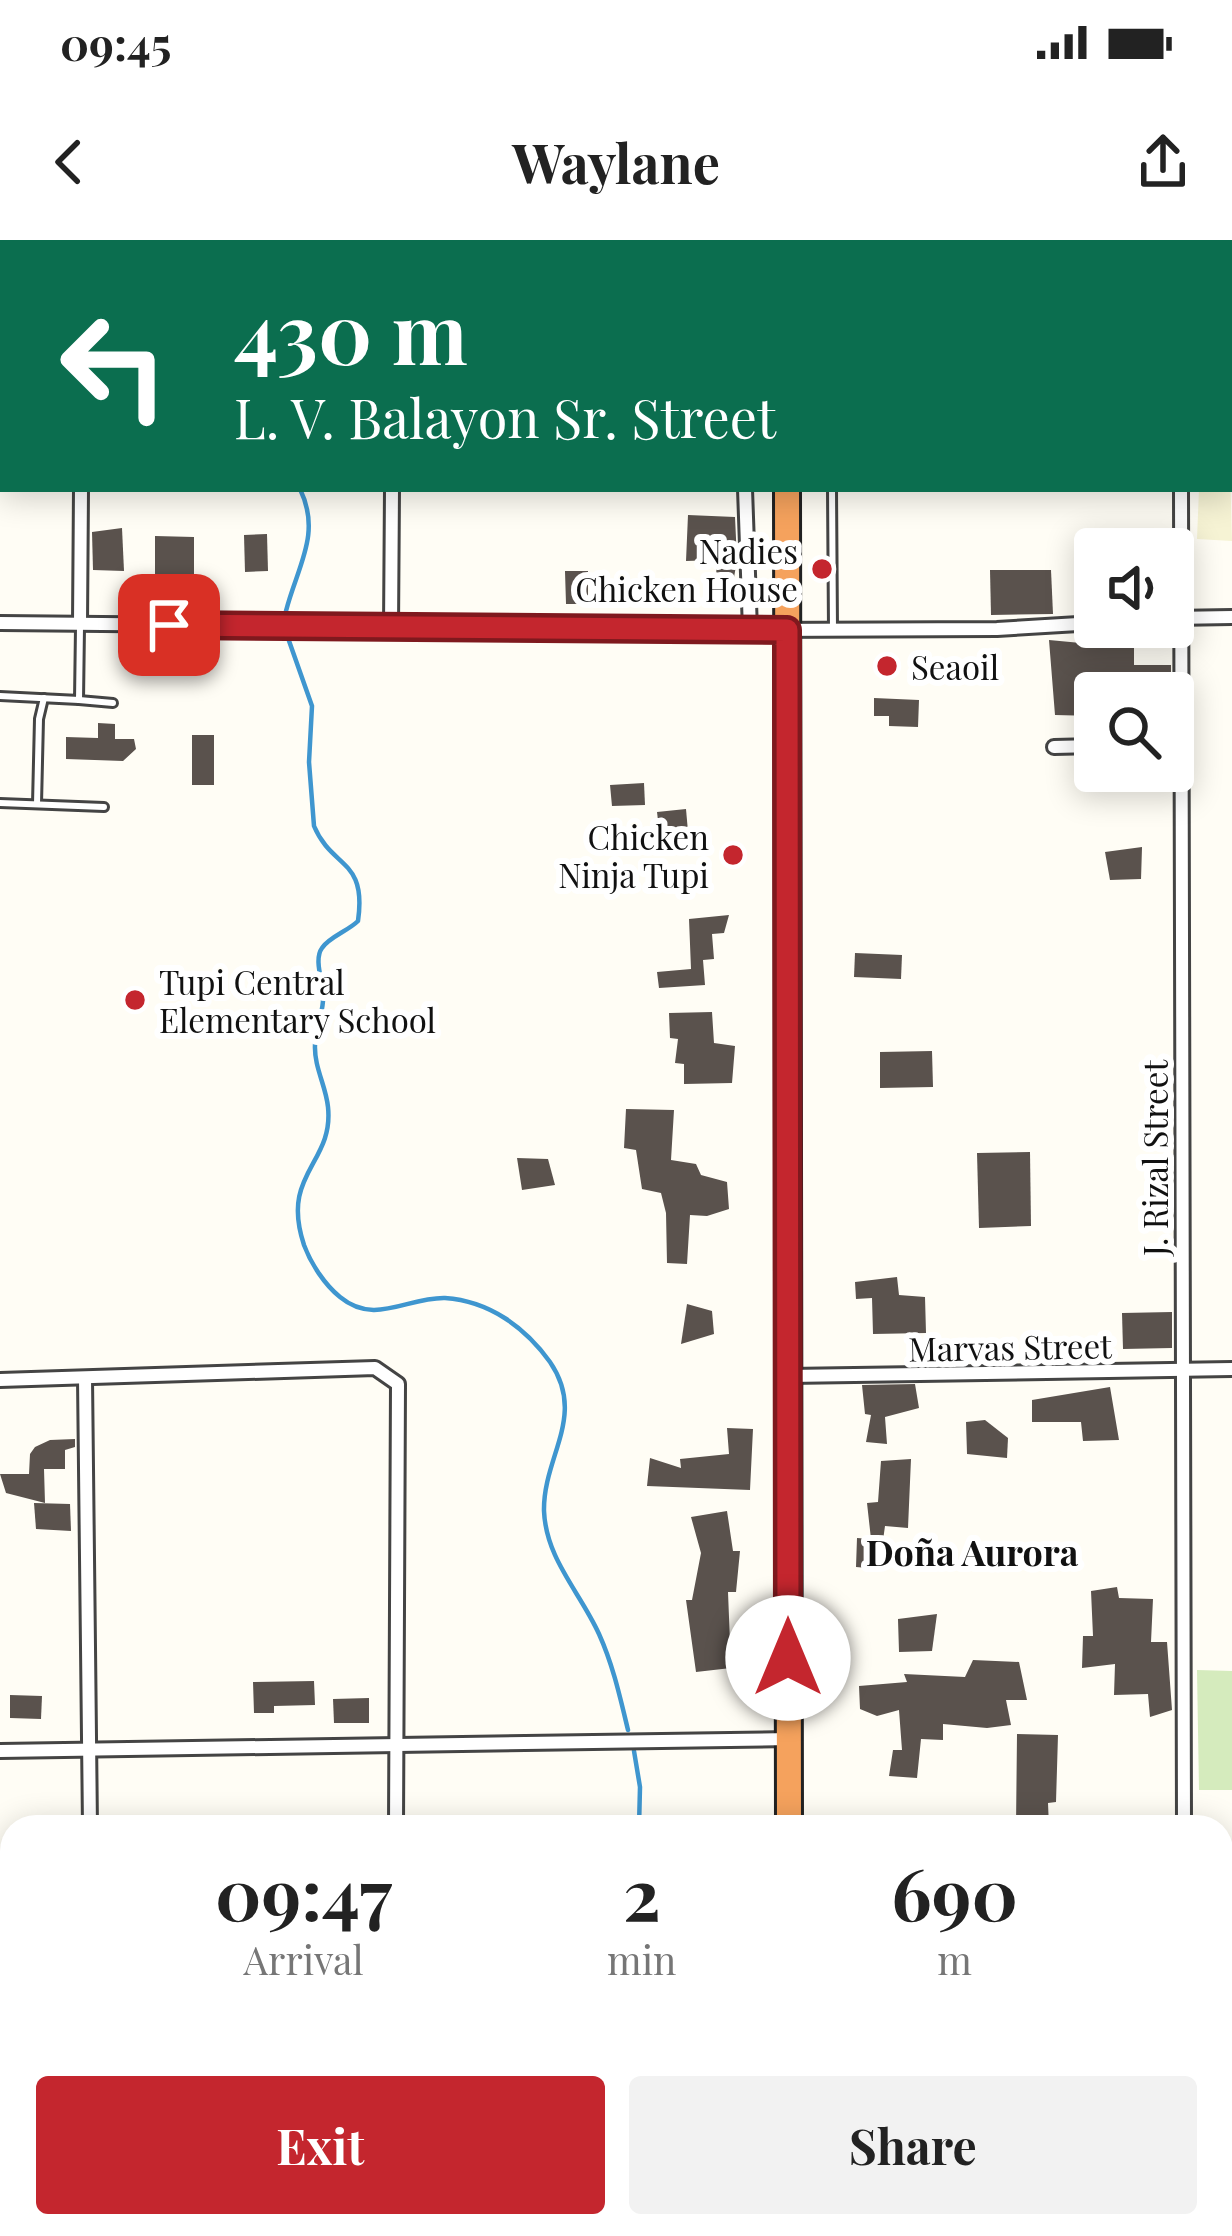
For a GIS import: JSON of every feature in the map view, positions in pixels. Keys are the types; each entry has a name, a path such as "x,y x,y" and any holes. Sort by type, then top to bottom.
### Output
{"highway":[{"path":"787,492 789,1815"}],"street":[{"path":"80,623 81,492"},
{"path":"391,629 392,492"},
{"path":"745,492 749,630"},
{"name":"J. Rizal Street","path":"1179,528 1180,492"},
{"path":"1194,618 1232,617"},
{"path":"0,623 749,630 1074,624"},
{"path":"1054,747 1074,747"},
{"name":"J. Rizal Street","path":"1178,792 1184,1815"},
{"path":"0,1380 375,1368 398,1384 396,1815"},
{"name":"Marvas Street","path":"788,1376 1232,1369"},
{"path":"85,1378 90,1815"},
{"path":"0,1751 788,1738"}],"lane":[{"path":"832,492 833,630"},
{"path":"80,623 80,700"},
{"path":"0,696 113,703"},
{"path":"37,804 39,718 44,698"},
{"path":"0,803 104,807"}],"shaded area":[{"path":"1199,492 1231,492 1232,541 1197,539"}],"green space":[{"path":"1197,1670 1232,1671 1232,1790 1199,1790"}],"building":[{"path":"688,515 735,517 737,560 731,595 715,593 717,560 686,561"},
{"path":"122,528 124,571 93,570 92,532"},
{"path":"267,534 268,571 245,572 244,535"},
{"path":"155,536 194,537 194,576 155,575"},
{"path":"990,570 1051,570 1053,614 991,615"},
{"path":"565,571 588,571 588,604 566,604"},
{"path":"1049,640 1074,642 1074,648 1134,648 1134,665 1171,665 1171,672 1074,672 1074,715 1055,715"},
{"path":"874,698 919,700 918,727 889,726 889,716 874,716"},
{"path":"98,723 115,724 115,739 134,739 136,749 123,761 66,759 66,737 98,738"},
{"path":"192,735 214,735 214,785 192,785"},
{"path":"644,783 645,805 612,806 610,785"},
{"path":"686,809 689,843 661,846 657,812"},
{"path":"1142,847 1141,879 1110,880 1105,852"},
{"path":"729,915 724,933 712,934 714,959 703,960 705,985 659,988 657,972 691,969 689,919"},
{"path":"855,953 902,955 901,979 854,977"},
{"path":"712,1012 714,1043 735,1046 732,1083 684,1084 684,1064 675,1063 678,1039 670,1038 669,1013"},
{"path":"932,1051 933,1087 880,1088 880,1052"},
{"path":"626,1109 674,1110 671,1160 696,1164 701,1175 727,1182 729,1209 690,1215 687,1264 667,1263 661,1193 642,1189 636,1150 624,1148"},
{"path":"1030,1152 1031,1226 979,1228 977,1153"},
{"path":"517,1158 548,1159 555,1185 522,1190"},
{"path":"897,1277 899,1295 925,1297 926,1333 873,1334 872,1298 856,1299 855,1282"},
{"path":"687,1304 712,1311 714,1334 681,1344"},
{"path":"1172,1312 1172,1348 1123,1349 1122,1313"},
{"path":"915,1384 919,1408 885,1417 887,1444 866,1442 871,1415 865,1414 862,1385"},
{"path":"1110,1387 1119,1440 1083,1441 1081,1422 1032,1422 1032,1400"},
{"path":"985,1420 1008,1438 1007,1458 967,1454 966,1422"},
{"path":"727,1428 753,1429 750,1490 647,1486 650,1458 681,1468 680,1459 729,1454"},
{"path":"75,1439 75,1447 65,1450 65,1469 44,1469 45,1503 6,1493 0,1474 29,1474 35,1447 50,1440"},
{"path":"911,1459 908,1528 885,1526 879,1569 856,1567 857,1538 871,1539 867,1503 878,1502 881,1461"},
{"path":"34,1503 70,1504 71,1531 36,1529"},
{"path":"727,1511 733,1551 740,1551 736,1592 728,1592 731,1668 696,1672 686,1600 692,1600 701,1553 691,1517"},
{"path":"1117,1587 1119,1598 1153,1599 1151,1642 1167,1642 1172,1710 1150,1717 1148,1694 1114,1695 1115,1664 1082,1668 1083,1636 1093,1636 1091,1591"},
{"path":"937,1614 932,1651 899,1652 898,1619"},
{"path":"973,1660 1019,1662 1027,1700 1006,1700 1011,1725 943,1724 943,1740 921,1739 917,1778 889,1776 893,1750 902,1750 899,1710 877,1716 860,1709 859,1686 907,1682 904,1674 965,1677"},
{"path":"314,1681 315,1705 274,1706 274,1713 254,1713 253,1682"},
{"path":"10,1695 42,1696 41,1719 10,1718"},
{"path":"369,1698 369,1723 334,1723 333,1699"},
{"path":"1017,1734 1058,1735 1056,1802 1048,1803 1048,1815 1016,1815"}],"waterway":[{"path":"286,611 308,536 301,492"},
{"path":"288,638 312,706 309,762 314,826 353,875 359,901 358,921 325,944 319,958 323,999 315,1053 327,1099 328,1126 298,1201 304,1245 324,1280 353,1305 379,1310 445,1298 476,1304 517,1327 550,1362 565,1400 545,1491 546,1528 557,1560 604,1646 628,1730"},
{"path":"634,1751 639,1815"}],"place":[{"name":"Nadies Chicken House","path":"822,569"},
{"name":"Seaoil","path":"887,666"},
{"name":"Chicken Ninja Tupi","path":"733,855"},
{"name":"Tupi Central Elementary School","path":"135,1000"}],"district":[{"name":"Doña Aurora","path":"972,1551"}],"route":[{"path":"169,625 787,630 788,1658"}]}
